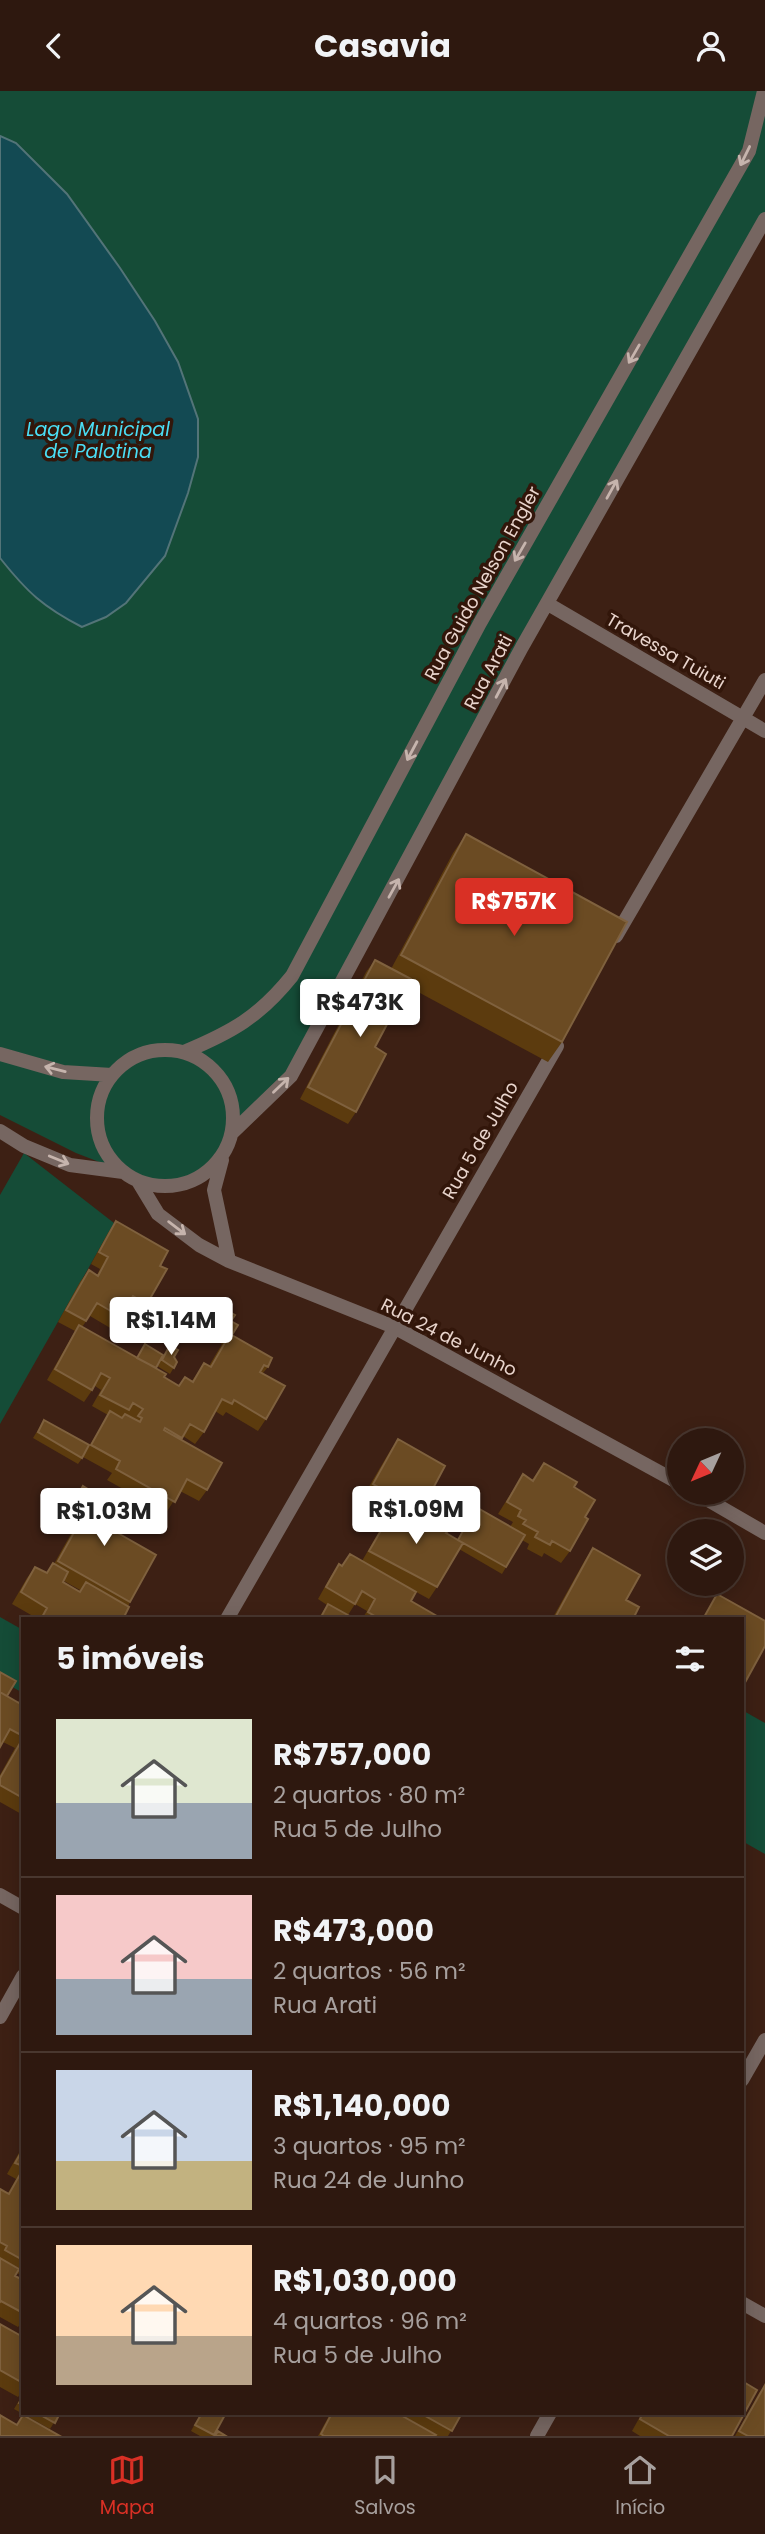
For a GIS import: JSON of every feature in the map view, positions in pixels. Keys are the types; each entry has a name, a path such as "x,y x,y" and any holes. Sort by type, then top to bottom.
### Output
{"street":[{"name":"Rua Guido Nelson Engler","path":"184,1052 220,1037 255,1015 292,976 480,622 749,151 764,91"},
{"name":"Rua Arati","path":"232,1133 291,1076 522,647 765,219"},
{"name":"Travessa Tuiuti","path":"548,604 765,731"},
{"path":"607,953 765,680"},
{"name":"Rua 5 de Julho","path":"228,1617 561,1038"},
{"path":"225,1153 213,1168 196,1180 177,1186 157,1187 138,1181 123,1172 110,1159 101,1143 97,1107 102,1090 112,1075 127,1061 145,1053 166,1049 184,1052 202,1061 218,1075 229,1092 233,1112 232,1133 214,1190 229,1261"},
{"path":"0,1054 63,1072 112,1075"},
{"path":"0,1131 24,1146 70,1165 123,1172"},
{"name":"Rua 24 de Junho","path":"138,1181 158,1214 199,1245 229,1261 394,1327 667,1476"},
{"path":"717,1505 765,1533"},
{"path":"0,1895 21,1907"},
{"path":"0,2017 21,1980"},
{"path":"744,2077 765,2041"},
{"path":"744,2304 765,2316"},
{"path":"537,2436 549,2415"}],"green space":[{"path":"0,91 765,91 765,219 287,1075 212,1164 196,1176 177,1182 157,1183 138,1177 76,1153 0,1115"},
{"path":"24,1153 114,1223 0,1424 0,1195"},
{"path":"0,1617 21,1629 21,1692 0,1680"},
{"path":"744,1711 765,1723 765,1854 744,1842"}],"water":[{"name":"Lago Municipal de Palotina","path":"0,136 16,143 67,194 120,268 178,362 198,419 198,457 165,556 126,603 106,617 82,627 36,598 0,558"}],"building":[{"path":"466,834 627,922 562,1042 401,955"},
{"path":"375,960 411,979 375,1047 386,1054 356,1112 308,1087"},
{"path":"116,1221 168,1251 160,1266 167,1269 147,1304 133,1296 121,1317 97,1303 86,1321 66,1310 89,1270 98,1276 108,1257 99,1252"},
{"path":"219,1306 235,1315 231,1321 238,1325 227,1338 207,1326"},
{"path":"79,1325 166,1374 164,1377 179,1386 185,1377 193,1382 204,1363 211,1367 230,1334 272,1358 268,1367 264,1365 260,1372 285,1386 266,1419 234,1400 232,1404 222,1399 204,1432 190,1424 182,1438 165,1428 164,1430 222,1463 207,1490 187,1479 175,1502 116,1469 120,1461 91,1445 110,1411 122,1418 125,1414 140,1422 142,1418 138,1416 143,1409 133,1403 129,1410 100,1395 110,1378 101,1373 92,1390 55,1369"},
{"path":"145,1344 163,1355 156,1368 137,1358"},
{"path":"170,1345 178,1350 174,1357 177,1362 174,1368 162,1360"},
{"path":"44,1420 89,1445 82,1458 38,1432"},
{"path":"398,1439 445,1466 421,1511 373,1484"},
{"path":"544,1463 577,1482 574,1487 595,1500 570,1551 552,1541 550,1545 535,1537 538,1532 523,1524 526,1520 518,1516 521,1510 507,1502 523,1474 533,1481"},
{"path":"83,1486 121,1509 109,1528 156,1555 130,1602 58,1561 81,1520 67,1513"},
{"path":"397,1503 463,1543 437,1587 369,1551"},
{"path":"476,1507 525,1535 506,1567 458,1540"},
{"path":"593,1548 640,1575 626,1600 639,1607 634,1617 556,1616"},
{"path":"350,1554 416,1592 411,1601 439,1617 377,1617 368,1612 375,1599 362,1591 355,1604 326,1587 339,1564 342,1566"},
{"path":"53,1563 68,1572 63,1582 80,1592 86,1582 129,1607 124,1617 42,1617 47,1608 21,1592 35,1567 47,1573"},
{"path":"716,1596 721,1596 765,1621 765,1646 744,1684 744,1617 704,1617"},
{"path":"328,1604 351,1617 321,1617"},
{"path":"0,1672 16,1681 7,1696 0,1692"},
{"path":"0,1692 19,1703 21,1700 21,1735 10,1729 0,1747"},
{"path":"21,1741 21,1797 0,1785 0,1778"},
{"path":"21,2152 21,2165 15,2163"},
{"path":"21,2173 21,2259 5,2250 7,2246 0,2242 0,2189 9,2194"},
{"path":"0,2258 19,2269 15,2276 21,2279 21,2312 0,2302"},
{"path":"0,2324 21,2336 21,2382 0,2370"},
{"path":"744,2382 757,2390 744,2414"},
{"path":"765,2385 765,2436 748,2436 739,2431"},
{"path":"0,2415 17,2425 23,2415 60,2436 0,2436"},
{"path":"41,2415 59,2415 55,2423"},
{"path":"201,2415 225,2415 214,2435 195,2425"},
{"path":"331,2415 401,2415 436,2435 324,2436 321,2434"},
{"path":"424,2415 461,2415 452,2431"},
{"path":"642,2415 743,2415 732,2436 669,2436 640,2419"}]}
